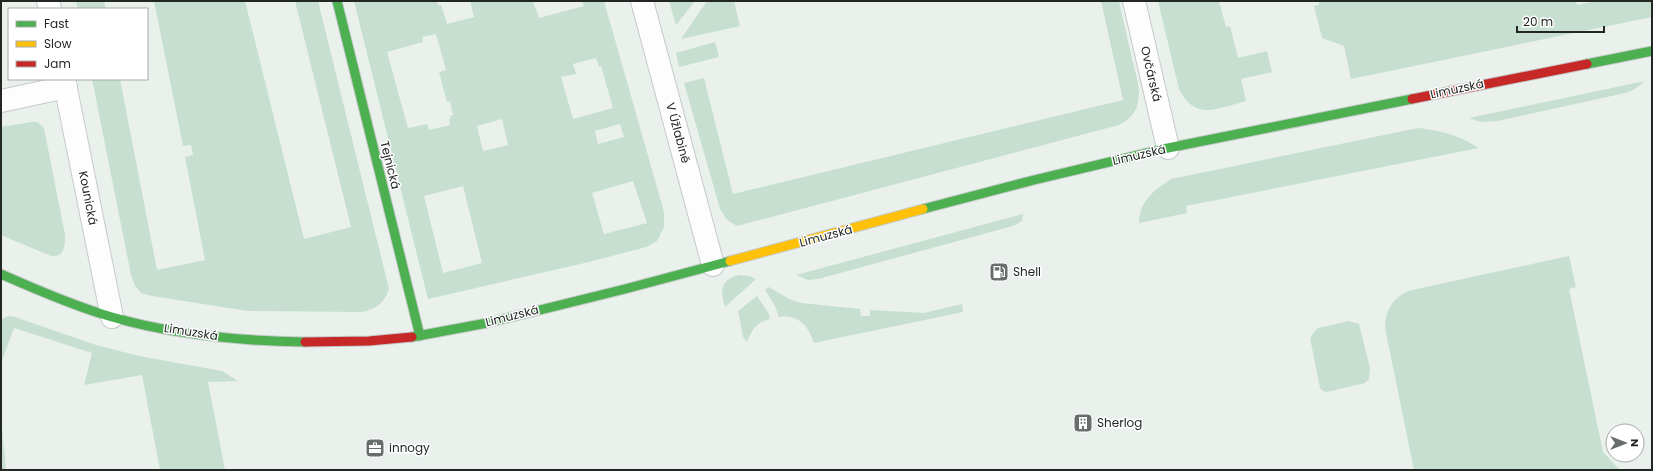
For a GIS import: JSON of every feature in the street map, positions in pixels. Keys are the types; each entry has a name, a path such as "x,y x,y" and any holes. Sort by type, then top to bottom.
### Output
{"street":[{"name":"Tejnická","path":"337,1 420,336"},
{"name":"V Úžlabině","path":"642,1 714,265"},
{"name":"Ovčárská","path":"1134,1 1168,148"},
{"name":"Limuzská","path":"1,274 42,292 112,317 165,329 257,341 369,341 420,336 487,322 625,289 1034,180 1168,148 1652,50"},
{"path":"1,101 65,83"},
{"name":"Kounická","path":"65,83 112,317"}],"green space":[{"path":"76,1 104,1 106,8 78,8"},
{"path":"154,1 245,1 304,239 351,227 295,1 318,1 389,289 382,302 372,309 362,312 248,311 141,293 135,286 131,275 92,80 120,80 157,270 205,260 185,157 193,155 191,145 183,146"},
{"path":"354,1 437,1 438,5 441,5 447,24 474,17 470,1 533,1 539,18 584,6 582,1 604,1 664,212 664,227 657,241 646,247 589,262 428,299","holes":["436,34 446,70 439,72 447,102 450,101 453,115 450,116 451,119 449,119 450,125 429,130 427,124 408,128 387,52 423,42 422,37","596,58 599,67 601,66 613,108 573,119 561,77 576,74 573,64","502,119 508,145 483,151 477,126","620,124 624,137 598,144 595,131","633,181 647,223 604,234 592,193","463,186 482,263 443,273 424,196"]},
{"path":"669,1 695,1 676,25"},
{"path":"707,1 734,1 740,26 681,39"},
{"path":"1101,1 1119,1 1138,86 1139,97 1136,110 1126,121 1119,125 737,226 727,220 720,209 684,83 704,78 733,194 1123,100"},
{"path":"1158,1 1219,1 1226,27 1230,26 1238,58 1267,51 1272,72 1241,79 1246,101 1208,110 1192,106 1185,99 1179,89"},
{"path":"1319,1 1576,1 1577,5 1596,1 1652,1 1652,17 1351,79 1344,46 1322,38 1314,6 1319,5"},
{"path":"715,42 719,57 679,67 676,53"},
{"path":"1645,81 1635,89 1625,93 1498,121 1481,122 1469,118"},
{"path":"37,122 44,128 65,235 65,243 62,253 56,256 51,256 1,235 1,127"},
{"path":"1418,128 1450,134 1479,148 1186,206 1187,213 1139,223 1142,208 1145,202 1153,192 1171,179"},
{"path":"1023,214 1022,221 1013,226 818,279 808,280 796,275"},
{"path":"1569,256 1576,287 1569,289 1603,452 1605,454 1605,463 1613,463 1620,470 1414,470 1385,328 1385,321 1392,304 1400,296 1412,290"},
{"path":"740,275 749,276 756,279 725,307 722,296 723,286 729,279"},
{"path":"769,287 789,299 801,303 860,309 861,316 870,316 870,310 924,313 962,304 963,312 814,343 809,331 797,319 792,317 779,317 775,306 765,290"},
{"path":"757,296 769,314 770,319 761,322 755,327 747,342 743,337 738,311"},
{"path":"9,316 96,345 139,356 222,371 238,381 208,382 225,470 160,470 142,375 84,385 92,353 14,328 1,363 1,319"},
{"path":"1349,321 1359,324 1370,368 1369,379 1365,383 1327,392 1323,391 1320,388 1310,338 1318,328"},
{"path":"1,418 6,470 1,470"}],"traffic: fast":[{"path":"337,1 420,336"},
{"path":"1587,64 1652,51"},
{"path":"923,209 1034,180 1168,148 1412,99"},
{"path":"412,337 487,323 730,261"},
{"path":"1,274 70,303 98,313 135,323 183,333 208,336 305,342"}],"traffic: slow":[{"path":"730,261 923,209"}],"traffic: jam":[{"path":"1412,99 1587,64"},
{"path":"305,342 369,341 412,337"}],"place":[{"name":"Shell","path":"999,272"},
{"name":"Sherlog","path":"1083,423"},
{"name":"innogy","path":"375,448"}]}
